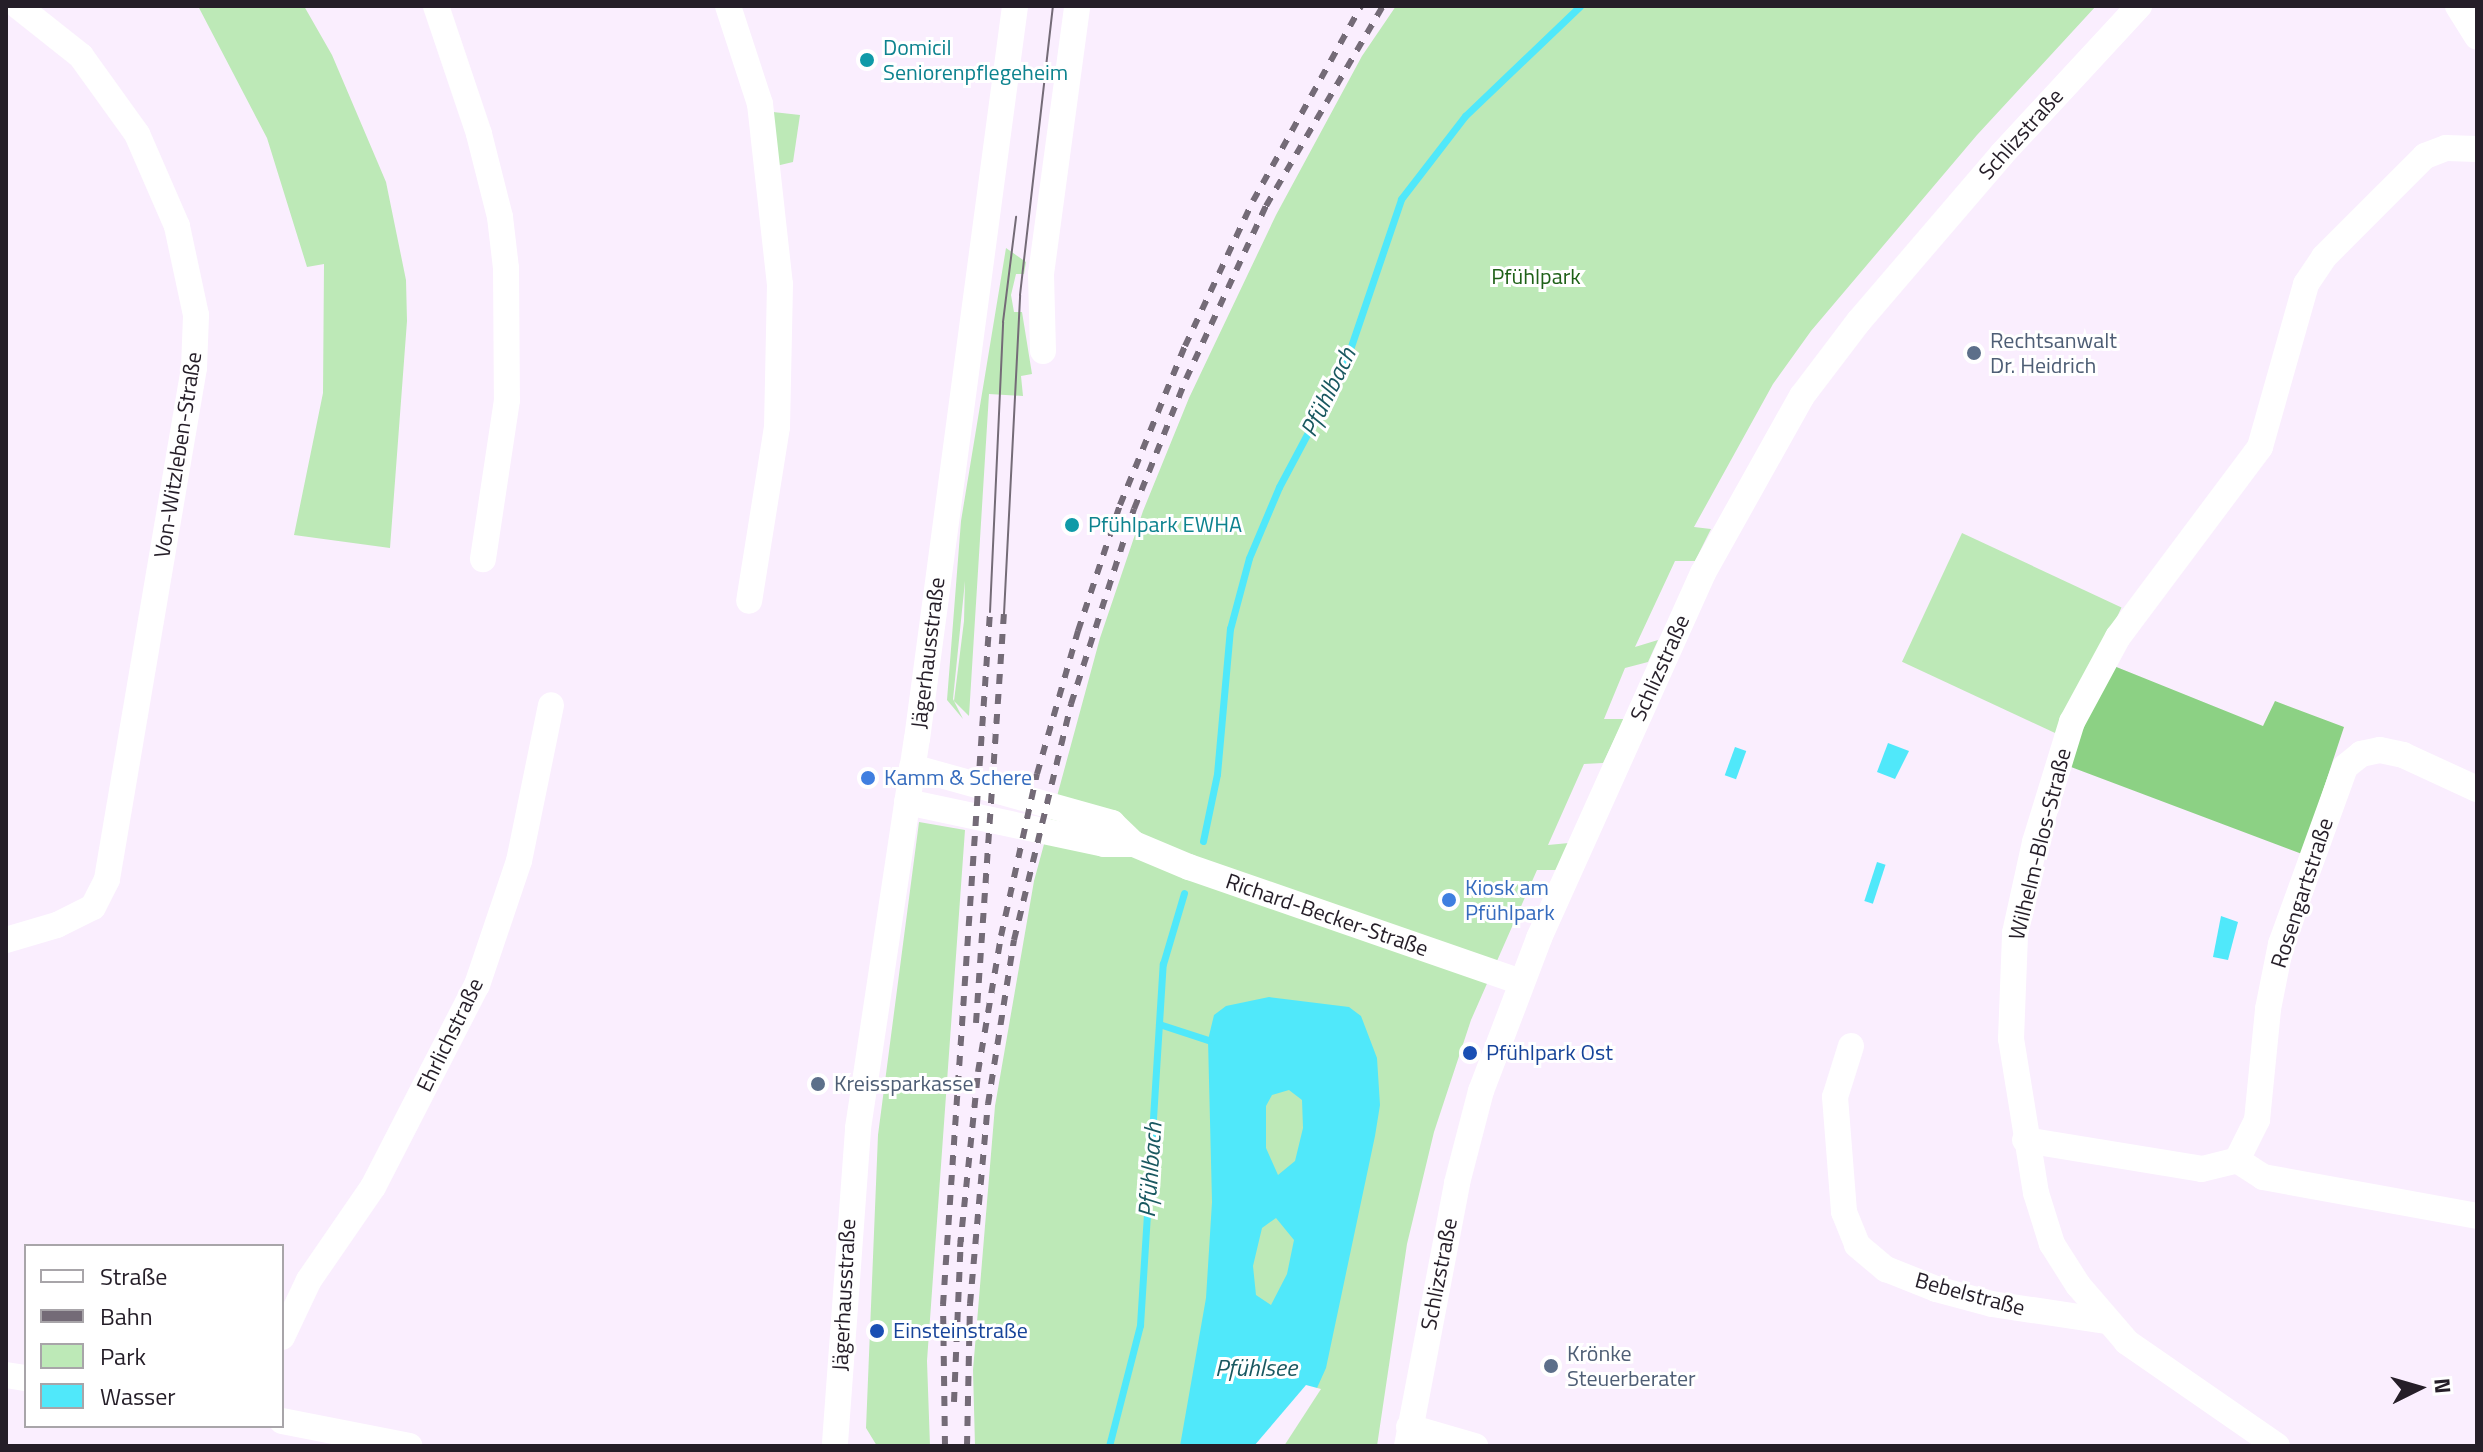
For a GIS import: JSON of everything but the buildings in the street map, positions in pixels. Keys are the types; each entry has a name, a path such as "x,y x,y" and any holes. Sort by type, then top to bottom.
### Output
{"street":[{"name":"Von-Witzleben-Straße","path":"6,940 57,925 93,907 107,879 194,368 196,315 177,226 137,134 81,56 18,6"},
{"path":"436,6 479,134 500,217 506,268 507,400 483,559"},
{"path":"728,6 760,104 780,284 777,427 749,601"},
{"name":"Jägerhausstraße","path":"833,1445 849,1203 912,767 1015,6"},
{"path":"1043,351 1041,274 1077,6"},
{"name":"Schlizstraße","path":"1408,1437 1457,1183 1481,1091 1522,982 1703,573 1802,396 1906,262 2139,6"},
{"path":"2458,6 2477,36"},
{"name":"Wilhelm-Blos-Straße","path":"2277,1446 2127,1342 2106,1321 2052,1244 2025,1140 2011,1039 2015,933 2035,842 2072,722 2132,616 2260,447 2306,284 2324,257 2425,156 2446,148 2477,149"},
{"name":"Ehrlichstraße","path":"284,1333 309,1280 373,1187 477,985 519,861 551,705"},
{"name":"Rosengartstraße","path":"2237,1160 2250,1144 2257,1120 2268,1009 2281,944 2345,767 2361,754 2380,750 2477,789"},
{"name":"Richard-Becker-Straße","path":"912,767 1112,823 1134,844"},
{"name":"Richard-Becker-Straße","path":"907,802 1104,844 1134,844 1522,982"},
{"name":"Bebelstraße","path":"1851,1046 1835,1097 1844,1212 1857,1245 1886,1269 1936,1289 1992,1304 2106,1321"},
{"path":"2025,1140 2202,1169 2237,1160 2263,1177 2477,1216"},
{"path":"284,1421 410,1446"},
{"path":"1408,1437 1475,1446"}],"green space":[{"path":"198,6 304,6 332,55 386,182 406,280 407,321 390,548 294,535 323,393 324,264 307,267 267,138"},
{"name":"Pfühlpark","path":"1396,6 2096,6 1977,135 1811,331 1773,384 1694,527 1711,529 1695,561 1675,561 1635,647 1658,640 1648,662 1625,668 1604,719 1624,719 1603,763 1584,764 1548,845 1569,843 1557,870 1537,870 1471,1020 1434,1132 1407,1244 1377,1446 975,1446 973,1370 995,1106 1034,881 1100,638 1143,511 1189,398 1276,215 1362,56"},
{"path":"764,111 800,115 793,162 776,166"},
{"path":"1006,248 1026,262 1024,274 1016,274 1011,295 1014,312 1022,312 1032,374 1021,376 1023,396 989,394 969,716 954,701 963,719 947,700 961,521","holes":["965,581 964,621 953,699"]},
{"path":"1962,533 2122,607 2061,736 1902,662"},
{"path":"2109,664 2263,726 2275,701 2344,727 2302,854 2071,767 2087,713"},
{"path":"919,822 965,830 927,1361 930,1446 877,1446 866,1428 878,1135"}],"water":[{"path":"1888,743 1909,751 1895,779 1877,772"},
{"path":"1735,747 1746,751 1736,779 1725,775"},
{"path":"1877,862 1886,865 1873,904 1864,901"},
{"path":"2221,916 2238,922 2228,960 2213,957"},
{"name":"Pfühlsee","path":"1269,997 1349,1007 1361,1016 1377,1058 1380,1105 1375,1136 1326,1368 1317,1388 1279,1446 1180,1446 1206,1298 1212,1202 1208,1040 1214,1015 1226,1006","holes":["1289,1090 1302,1100 1303,1128 1295,1161 1278,1175 1266,1148 1266,1106 1272,1095","1276,1218 1294,1240 1287,1274 1271,1305 1256,1295 1253,1266 1262,1228"]}],"pier":[{"path":"1306,1385 1321,1389 1284,1446 1254,1446"}],"waterway":[{"name":"Pfühlbach","path":"1203,841 1217,774 1230,629 1249,558 1279,487 1346,361 1401,199 1465,116 1580,6"},
{"name":"Pfühlbach","path":"1109,1446 1140,1325 1163,964 1184,893"},
{"path":"1159,1024 1208,1040"}],"tram line":[{"path":"1004,614 1020,295 1053,6"},
{"path":"990,612 1003,322 1016,217"}],"railway":[{"path":"960,1247 978,1072 1001,936 1037,774 1078,631 1120,505 1185,346 1253,201 1361,6"},
{"path":"967,1446 970,1304 988,1104 1014,940 1071,704 1134,509 1186,379 1266,206 1383,6"},
{"path":"945,1446 943,1305 990,612"},
{"path":"976,1023 1004,614"},
{"path":"954,1402 961,1238"}],"place":[{"name":"Domicil Seniorenpflegeheim","path":"867,60"},
{"name":"Rechtsanwalt Dr. Heidrich","path":"1974,353"},
{"name":"Pfühlpark EWHA","path":"1072,525"},
{"name":"Kamm & Schere","path":"868,778"},
{"name":"Kiosk am Pfühlpark","path":"1449,900"},
{"name":"Pfühlpark Ost","path":"1470,1053"},
{"name":"Kreissparkasse","path":"818,1084"},
{"name":"Einsteinstraße","path":"877,1331"},
{"name":"Krönke Steuerberater","path":"1551,1366"}]}
